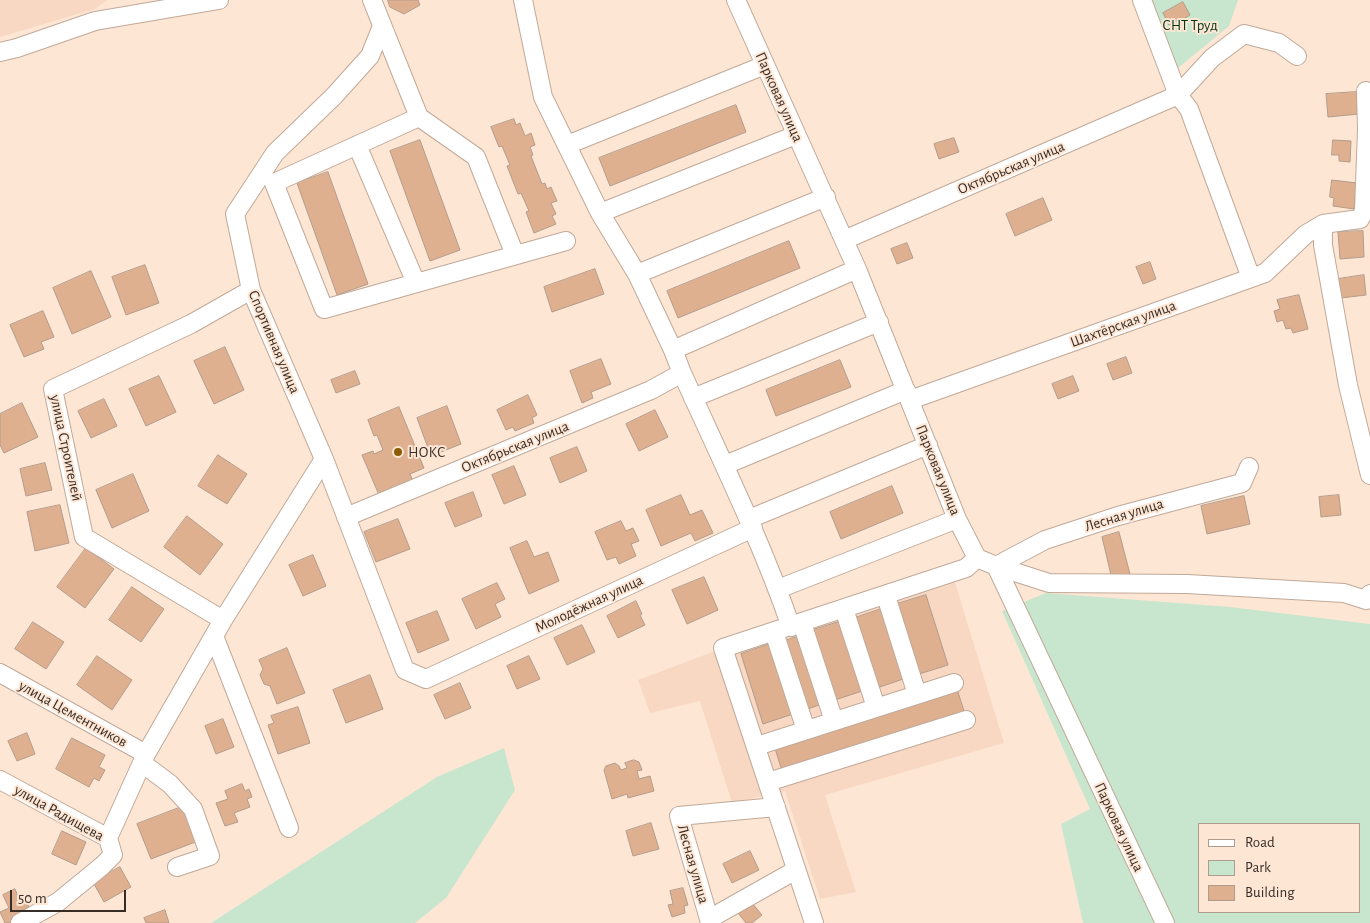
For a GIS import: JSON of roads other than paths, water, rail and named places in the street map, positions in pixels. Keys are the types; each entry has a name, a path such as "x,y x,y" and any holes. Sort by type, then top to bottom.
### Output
{"street":[{"path":"0,61 8,50 94,21 219,0"},
{"path":"372,0 419,117 476,157 515,256"},
{"path":"523,0 543,97 600,213 637,274 751,524 778,589 789,627 804,724"},
{"name":"Парковая улица","path":"736,0 796,135 826,197 879,322 957,519 978,558"},
{"path":"1142,0 1178,95 1189,108 1251,278"},
{"name":"Спортивная улица","path":"382,26 370,56 334,96 275,153 235,214 250,290 324,459 405,670 426,679"},
{"path":"1178,95 1212,58 1244,34 1279,43 1297,56"},
{"path":"566,145 765,65"},
{"name":"Шахтёрская улица","path":"724,465 908,395 1265,273 1306,234 1323,224 1360,219 1364,211 1367,130 1366,91"},
{"name":"Октябрьская улица","path":"844,240 1178,95"},
{"path":"419,117 274,183 324,309 566,241"},
{"path":"600,213 796,135"},
{"path":"357,145 416,283"},
{"path":"637,274 826,197"},
{"path":"1323,224 1323,245 1348,385 1370,475"},
{"path":"673,350 857,269"},
{"name":"улица Строителей","path":"222,620 84,536 53,389 191,324 250,290"},
{"path":"693,398 879,322"},
{"name":"Октябрьская улица","path":"346,517 652,390 682,373"},
{"name":"Молодёжная улица","path":"426,679 751,524 928,445"},
{"path":"108,838 144,759 222,620 324,459"},
{"name":"Лесная улица","path":"996,566 1044,540 1118,516 1242,483 1249,467"},
{"path":"778,589 957,519"},
{"path":"814,923 723,648 886,596 966,568 978,558 996,566 1049,583 1207,585 1344,593 1368,597"},
{"name":"Парковая улица","path":"996,566 1165,923"},
{"path":"886,596 915,688"},
{"path":"844,609 874,702"},
{"path":"789,627 832,715"},
{"path":"214,636 289,828"},
{"name":"улица Цементников","path":"0,673 144,759 193,809 210,856 177,867"},
{"path":"757,746 954,683"},
{"path":"768,782 966,720"},
{"name":"улица Радищева","path":"0,780 108,838 112,854 102,866 58,902 20,923"},
{"name":"Лесная улица","path":"776,807 679,816 710,921 796,870"}],"place":[{"name":"НОКС","path":"398,452"}],"park label":[{"name":"СНТ Труд","path":"1190,25"}]}
